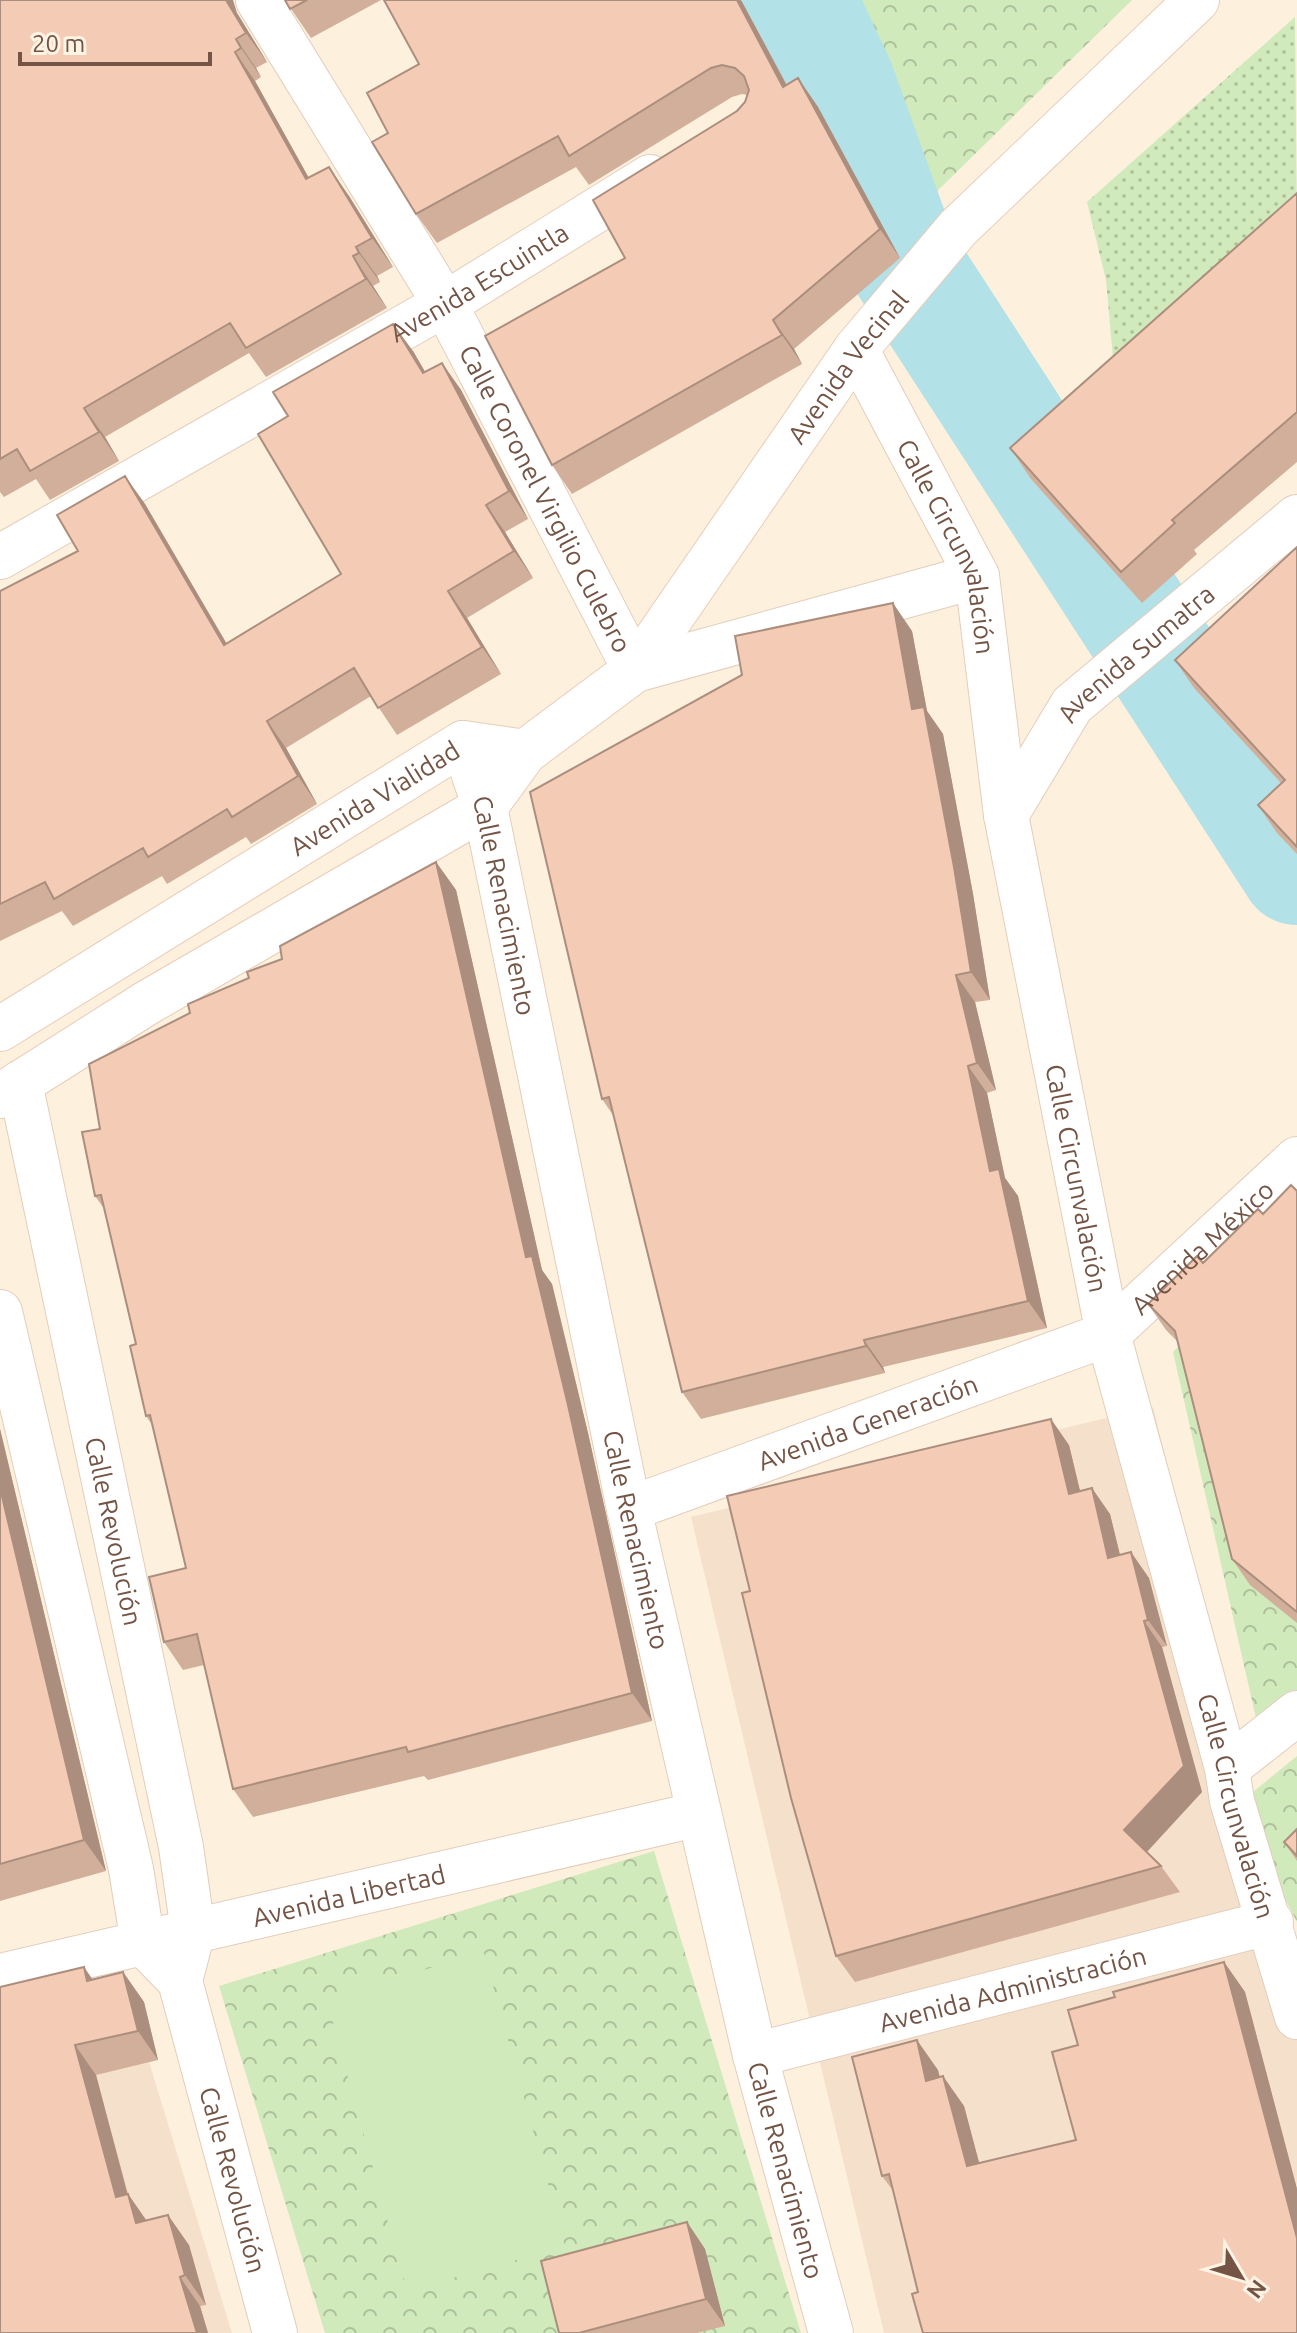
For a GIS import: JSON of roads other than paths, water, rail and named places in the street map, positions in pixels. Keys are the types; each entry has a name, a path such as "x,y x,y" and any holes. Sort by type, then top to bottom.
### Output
{"street":[{"name":"Calle Coronel Virgilio Culebro","path":"258,0 445,304 635,670"},
{"name":"Avenida Vecinal","path":"525,752 635,670 856,349 958,228 1197,0"},
{"name":"Avenida Escuintla","path":"0,557 445,304 679,159"},
{"name":"Calle Circunvalación","path":"856,349 977,576 1006,815 1108,1334 1227,1768 1232,1801 1271,1922 1297,2017"},
{"name":"Avenida Sumatra","path":"1006,815 1072,705 1297,517"},
{"path":"635,670 977,576"},
{"name":"Avenida Vialidad","path":"0,1029 463,743 525,752"},
{"name":"Calle Renacimiento","path":"463,743 485,807 629,1509 699,1814 755,2055 831,2333"},
{"path":"7,1077 145,1004 485,807 525,752"},
{"name":"Calle Revolución","path":"7,1077 181,1847 193,1931 180,1981"},
{"name":"Avenida México","path":"1108,1334 1297,1159"},
{"path":"0,1312 131,1869 143,1943"},
{"name":"Avenida Generación","path":"629,1509 1108,1334"},
{"path":"1227,1768 1297,1713"},
{"name":"Avenida Libertad","path":"0,1976 699,1814"},
{"name":"Avenida Administración","path":"755,2055 1271,1922"},
{"name":"Calle Revolución","path":"143,1943 180,1981 275,2333"}],"waterway":[{"path":"799,0 838,83 900,255 1297,868"}]}
